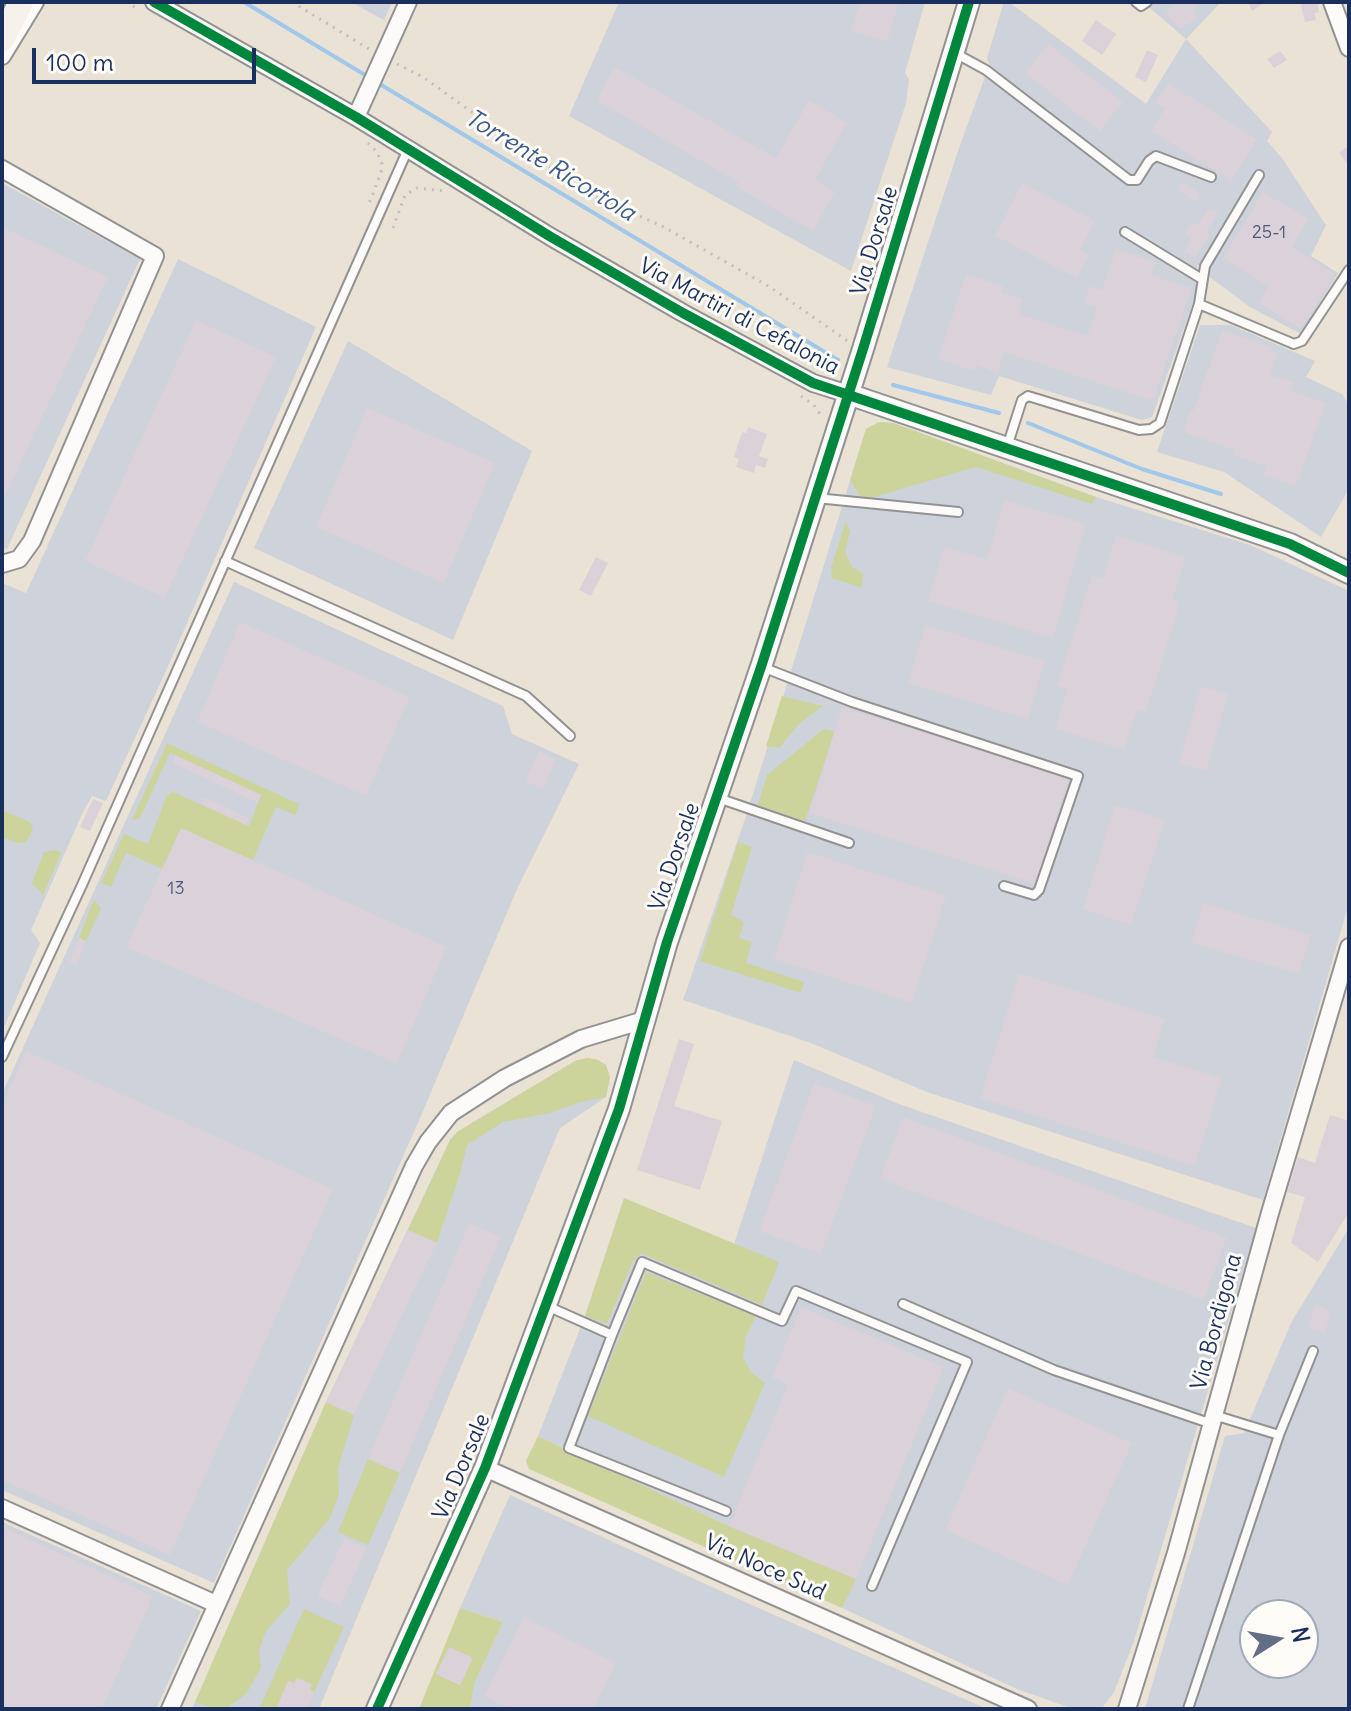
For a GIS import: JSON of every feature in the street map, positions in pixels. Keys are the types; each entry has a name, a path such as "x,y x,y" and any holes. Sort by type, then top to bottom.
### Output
{"main road":[{"path":"2,39 21,2"}],"street":[{"path":"2,56 35,2"},
{"path":"356,117 408,2"},
{"name":"Via Dorsale","path":"377,1709 485,1468 619,1109 667,942 761,667 863,349 969,2"},
{"path":"1332,2 1349,48"},
{"name":"Via Martiri di Cefalonia","path":"149,10 356,117 551,237 813,383 1290,544 1349,573"},
{"path":"2,169 155,256 32,541 19,559 2,564"},
{"name":"Via Bordigona","path":"1127,1709 1176,1553 1270,1213 1349,947"},
{"path":"170,1709 414,1166 438,1127 464,1103 505,1078 581,1039 644,1020"},
{"name":"Via Noce Sud","path":"485,1468 1028,1709"},
{"path":"2,1508 216,1604"}],"lane":[{"path":"1136,2 1141,6 1147,2"},
{"path":"953,52 986,70 1129,180 1137,180 1156,156 1211,177"},
{"path":"2,1057 82,885 408,149"},
{"path":"1007,448 1022,400 1028,396 1139,430 1151,429 1160,423 1199,304 1205,266 1259,175"},
{"path":"1125,232 1202,279"},
{"path":"1199,304 1294,344 1302,341 1349,270"},
{"path":"815,497 958,512"},
{"path":"225,561 526,696 570,736"},
{"path":"761,667 852,702 1078,776 1039,890 1034,895 1004,886"},
{"path":"717,797 849,843"},
{"path":"726,1511 569,1448 642,1262 782,1321 796,1291 967,1362 872,1586"},
{"path":"903,1304 1054,1370 1213,1419 1279,1435"},
{"path":"547,1306 612,1335"},
{"path":"1188,1709 1279,1435 1313,1351"}],"path":[{"path":"125,2 149,10"},
{"path":"125,2 149,10"},
{"path":"292,2 382,61 423,77 580,190 662,226 743,272 863,349"},
{"path":"368,206 381,173 382,164 377,152 366,141 375,149 381,160 382,170 377,186"}],"shaded area":[{"path":"351,2 392,2 384,20"},
{"path":"619,2 925,2 905,73 909,79 906,103 851,271 569,116"},
{"path":"1004,2 1009,2 1146,104 1186,39 1272,132 1267,141 1282,158 1326,225 1311,256 1338,273 1301,334 1250,307 1197,264 1199,286 1152,417 1142,420 999,376 991,395 887,367 985,77 1123,180 992,71 987,58"},
{"path":"1143,2 1221,2 1186,39"},
{"path":"2,183 140,259 7,549 2,547"},
{"path":"178,259 316,327 106,801 92,796 82,814 31,930 40,943 2,1032 2,583 26,593"},
{"path":"1200,325 1231,325 1315,361 1306,377 1342,394 1349,405 1349,489 1321,537 1224,472 1157,452"},
{"path":"348,341 532,451 453,640 254,548"},
{"path":"879,422 893,423 1096,497 1250,545 1349,591 1349,903 1263,1200 927,1092 811,1043 683,1000 747,813 866,429"},
{"path":"234,582 503,706 512,734 579,764 517,889 420,1118 214,1583 2,1490 2,1094"},
{"path":"587,1058 606,1065 610,1077 606,1097 560,1128 319,1709 192,1709 326,1402 450,1140 457,1132 575,1061"},
{"path":"794,1060 899,1104 1256,1228 1134,1641 1114,1692 1102,1708 1073,1709 1017,1689 842,1608 855,1579 729,1526 538,1436 585,1316 624,1198 734,1244"},
{"path":"1349,1228 1349,1709 1145,1709 1225,1436 1244,1433 1292,1321"},
{"path":"510,1495 987,1709 470,1709 475,1682 503,1622 460,1608"},
{"path":"2,1522 201,1611 156,1709 2,1709"}],"green space":[{"path":"879,422 893,423 1096,497 1092,504 976,467 867,499 859,495 850,480 866,429"},
{"path":"846,521 850,532 845,551 852,567 863,574 862,588 832,578 831,568"},
{"path":"782,696 823,706 800,723 779,748 766,746"},
{"path":"824,729 835,732 805,821 758,805 767,775"},
{"path":"167,743 299,804 295,815 276,807 252,862 163,869 126,853 111,887 101,883 124,834 148,844 167,795 173,792 249,826 261,795 170,753 140,818 132,820"},
{"path":"2,810 30,822 33,829 26,842 17,843 2,837"},
{"path":"738,842 752,847 731,915 744,922 739,938 752,942 746,963 804,982 801,993 700,961"},
{"path":"56,850 61,853 43,895 32,883 44,852"},
{"path":"94,899 101,909 86,941 79,938"},
{"path":"587,1058 606,1065 610,1077 606,1097 503,1122 467,1145 437,1243 408,1230 450,1140 457,1132 575,1061"},
{"path":"624,1198 779,1262 762,1305 641,1253 633,1261 607,1324 585,1316"},
{"path":"646,1272 756,1316 746,1336 743,1357 751,1372 765,1383 724,1477 588,1416"},
{"path":"326,1402 354,1415 338,1469 339,1494 330,1518 287,1570 290,1604 266,1631 259,1650 261,1668 246,1694 225,1709 214,1709 195,1702"},
{"path":"538,1436 729,1526 856,1579 842,1608 529,1469 526,1461"},
{"path":"368,1459 400,1473 368,1545 338,1532"},
{"path":"460,1608 503,1622 475,1682 470,1709 419,1709","holes":["472,1658 460,1685 437,1674"]},
{"path":"304,1609 344,1627 314,1692 289,1681 276,1709 259,1709"}],"building":[{"path":"860,2 899,2 887,42 851,31"},
{"path":"1176,2 1201,2 1194,11 1197,18 1181,29 1165,14"},
{"path":"1248,2 1265,2 1252,11"},
{"path":"1300,2 1317,2 1319,12 1314,13 1316,20 1305,22"},
{"path":"1096,20 1116,34 1102,55 1082,41"},
{"path":"1048,44 1123,102 1100,131 1025,73"},
{"path":"1147,50 1158,55 1146,82 1135,77"},
{"path":"1280,51 1287,60 1274,68 1267,59"},
{"path":"615,67 776,158 809,100 847,123 815,180 835,192 813,231 735,186 738,182 596,100"},
{"path":"1168,83 1257,139 1231,181 1151,131 1165,108 1155,103"},
{"path":"1349,145 1349,166 1339,153"},
{"path":"1182,182 1201,194 1196,202 1177,190"},
{"path":"1022,183 1095,221 1080,250 1089,254 1077,278 995,236"},
{"path":"1263,192 1309,219 1292,247 1335,274 1301,329 1259,303 1269,286 1223,258"},
{"path":"1208,209 1219,212 1195,258 1184,252 1192,239 1185,234 1192,223 1197,226"},
{"path":"2,227 108,277 2,503"},
{"path":"1116,249 1156,262 1151,275 1192,288 1153,401 1004,352 998,373 976,365 974,371 938,359 966,274 1003,286 1002,292 1022,299 1019,314 1087,336 1097,307 1084,303 1090,286 1102,290"},
{"path":"196,320 276,357 165,598 85,561"},
{"path":"1222,330 1271,347 1270,350 1278,353 1270,375 1295,382 1291,391 1326,403 1296,486 1263,475 1267,466 1233,456 1235,450 1185,433 1190,411 1193,411"},
{"path":"367,408 495,463 444,583 316,527"},
{"path":"748,427 767,434 759,456 768,459 765,468 756,465 754,473 736,467 739,459 734,457 742,432 746,433"},
{"path":"1004,500 1086,524 1053,638 928,601 944,547 987,559"},
{"path":"1116,535 1186,557 1172,600 1180,603 1146,713 1137,710 1124,750 1055,729 1067,689 1057,686 1092,575 1103,578"},
{"path":"596,557 608,563 591,596 579,590"},
{"path":"240,622 410,697 366,796 197,722"},
{"path":"925,625 1045,661 1028,719 908,683"},
{"path":"1201,686 1228,694 1206,771 1179,763"},
{"path":"842,707 1069,778 1036,884 809,813"},
{"path":"539,751 556,759 543,789 525,782"},
{"path":"175,755 261,795 258,803 173,763"},
{"path":"203,797 249,818 246,825 201,804"},
{"path":"93,799 103,803 90,831 80,827"},
{"path":"1115,805 1165,820 1131,925 1083,909"},
{"path":"181,828 447,947 397,1063 126,947"},
{"path":"807,852 946,896 912,1003 774,959"},
{"path":"1203,903 1311,935 1299,974 1191,943"},
{"path":"79,938 86,941 77,965 69,962"},
{"path":"1019,973 1165,1019 1153,1057 1222,1078 1195,1166 980,1098"},
{"path":"679,1039 694,1044 674,1106 722,1121 700,1190 637,1170"},
{"path":"26,1051 333,1189 170,1555 2,1480 2,1105"},
{"path":"814,1083 876,1106 821,1254 759,1231"},
{"path":"1330,1115 1349,1121 1349,1212 1318,1262 1291,1243 1305,1197 1287,1192 1298,1157 1315,1163"},
{"path":"903,1117 1227,1238 1204,1300 880,1179"},
{"path":"469,1223 501,1237 400,1473 368,1459"},
{"path":"408,1230 437,1243 354,1415 326,1402"},
{"path":"1315,1304 1331,1312 1325,1333 1308,1328"},
{"path":"801,1307 944,1367 856,1579 729,1526 788,1384 772,1377"},
{"path":"1008,1388 1132,1443 1068,1585 945,1530"},
{"path":"2,1527 153,1596 102,1709 2,1709"},
{"path":"344,1538 367,1548 340,1606 317,1596"},
{"path":"524,1617 616,1663 593,1709 510,1709 484,1696"},
{"path":"449,1647 473,1658 460,1685 436,1674"},
{"path":"297,1678 312,1684 310,1690 314,1692 307,1709 276,1709 288,1681 294,1684"}],"waterway":[{"name":"Torrente Ricortola","path":"244,2 370,78"},
{"name":"Torrente Ricortola","path":"378,83 838,360"},
{"name":"Torrente Ricortola","path":"893,385 999,413"},
{"name":"Torrente Ricortola","path":"1028,423 1142,469 1221,494"}],"cycle path":[{"path":"154,2 356,117 551,237 813,383 1290,544 1349,573"},
{"path":"377,1709 485,1468 619,1109 667,942 761,667 863,349 969,2"}]}
